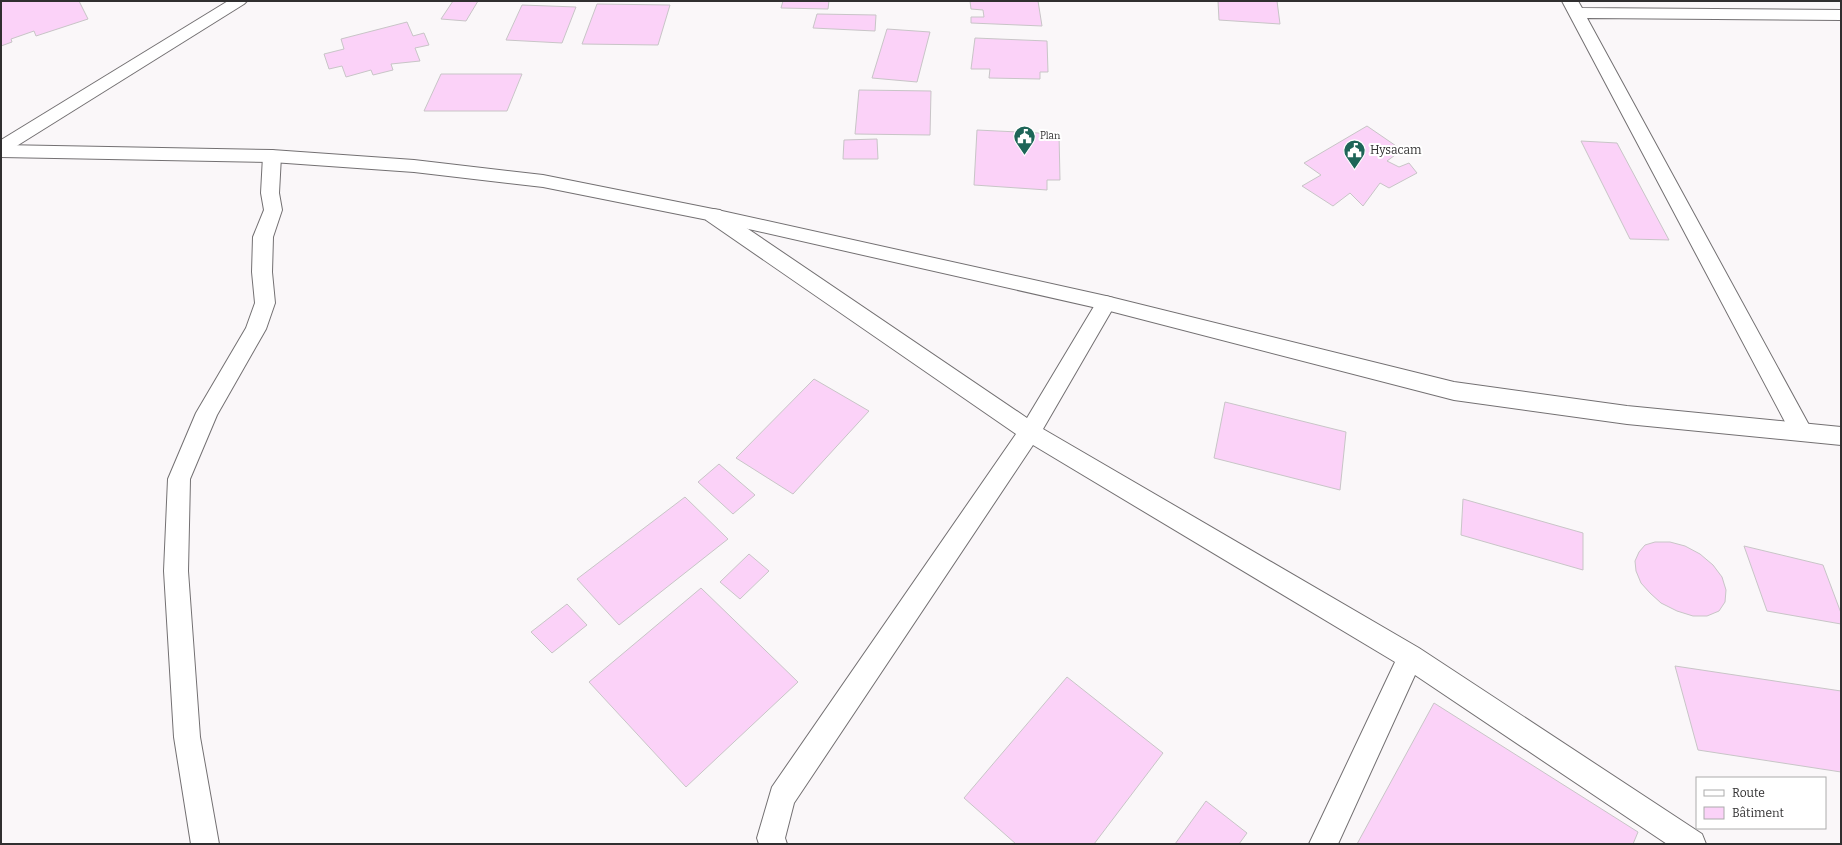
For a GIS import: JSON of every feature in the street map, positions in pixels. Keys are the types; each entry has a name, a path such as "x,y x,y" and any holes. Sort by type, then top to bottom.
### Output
{"street":[{"path":"1,150 239,1"},
{"path":"1801,431 1574,7 1841,15"},
{"path":"1,150 272,156 414,166 543,181 713,215 1106,303 1454,391 1627,415 1841,436"},
{"path":"205,844 186,730 176,571 179,480 207,413 256,329 265,303 262,272 263,237 273,210 270,193 272,156"},
{"path":"713,215 1030,432 1410,657 1692,844"},
{"path":"773,844 771,838 782,797 1030,432 1106,303"},
{"path":"1323,844 1410,657"}],"building":[{"path":"1,1 79,1 88,19 36,36 34,31 11,39 12,42 1,46"},
{"path":"453,1 478,1 466,21 441,19"},
{"path":"783,1 829,1 828,9 781,8"},
{"path":"970,1 1038,1 1042,26 971,23 971,17 984,17 983,10 971,9"},
{"path":"1218,1 1277,1 1280,24 1219,20"},
{"path":"597,4 670,5 658,45 582,44"},
{"path":"522,5 576,7 562,43 506,40"},
{"path":"817,14 876,15 875,31 813,28"},
{"path":"407,22 413,36 424,33 429,45 415,48 420,61 391,64 393,70 373,75 371,70 346,77 342,66 329,69 324,54 344,49 341,39"},
{"path":"887,29 930,32 917,82 872,78"},
{"path":"975,38 1047,41 1048,72 1040,72 1040,79 989,78 990,69 971,69"},
{"path":"441,74 522,74 507,111 424,111"},
{"path":"859,90 931,91 930,135 855,134"},
{"name":"Hysacam","path":"1367,126 1402,150 1387,161 1399,167 1409,163 1417,173 1389,188 1380,183 1363,206 1350,193 1333,206 1302,186 1321,175 1304,163"},
{"path":"977,130 1059,134 1060,180 1047,180 1047,190 974,185"},
{"path":"877,139 878,159 843,159 844,140"},
{"path":"1581,141 1617,143 1669,240 1630,239"},
{"path":"814,379 869,411 793,494 736,458"},
{"path":"1225,402 1346,432 1340,490 1214,458"},
{"path":"719,464 755,495 733,514 698,482"},
{"path":"685,497 728,539 619,625 577,579"},
{"path":"1463,499 1583,533 1583,570 1461,535"},
{"path":"1655,542 1670,542 1685,546 1700,554 1713,565 1722,577 1726,590 1725,602 1719,611 1707,616 1693,616 1677,611 1661,603 1650,593 1641,583 1636,571 1635,561 1639,552 1645,545"},
{"path":"1744,546 1823,565 1841,613 1841,624 1767,611"},
{"path":"749,554 769,571 740,599 720,582"},
{"path":"701,588 798,682 686,787 589,682"},
{"path":"567,604 587,625 552,653 531,632"},
{"path":"1675,666 1841,691 1841,772 1698,750"},
{"path":"1067,677 1163,753 1094,844 1016,844 964,798"},
{"path":"1434,703 1638,832 1633,844 1357,844"},
{"path":"1206,801 1247,833 1239,844 1175,844"}],"place":[{"name":"Plan","path":"1024,156"},
{"name":"Hysacam","path":"1355,170"}]}
